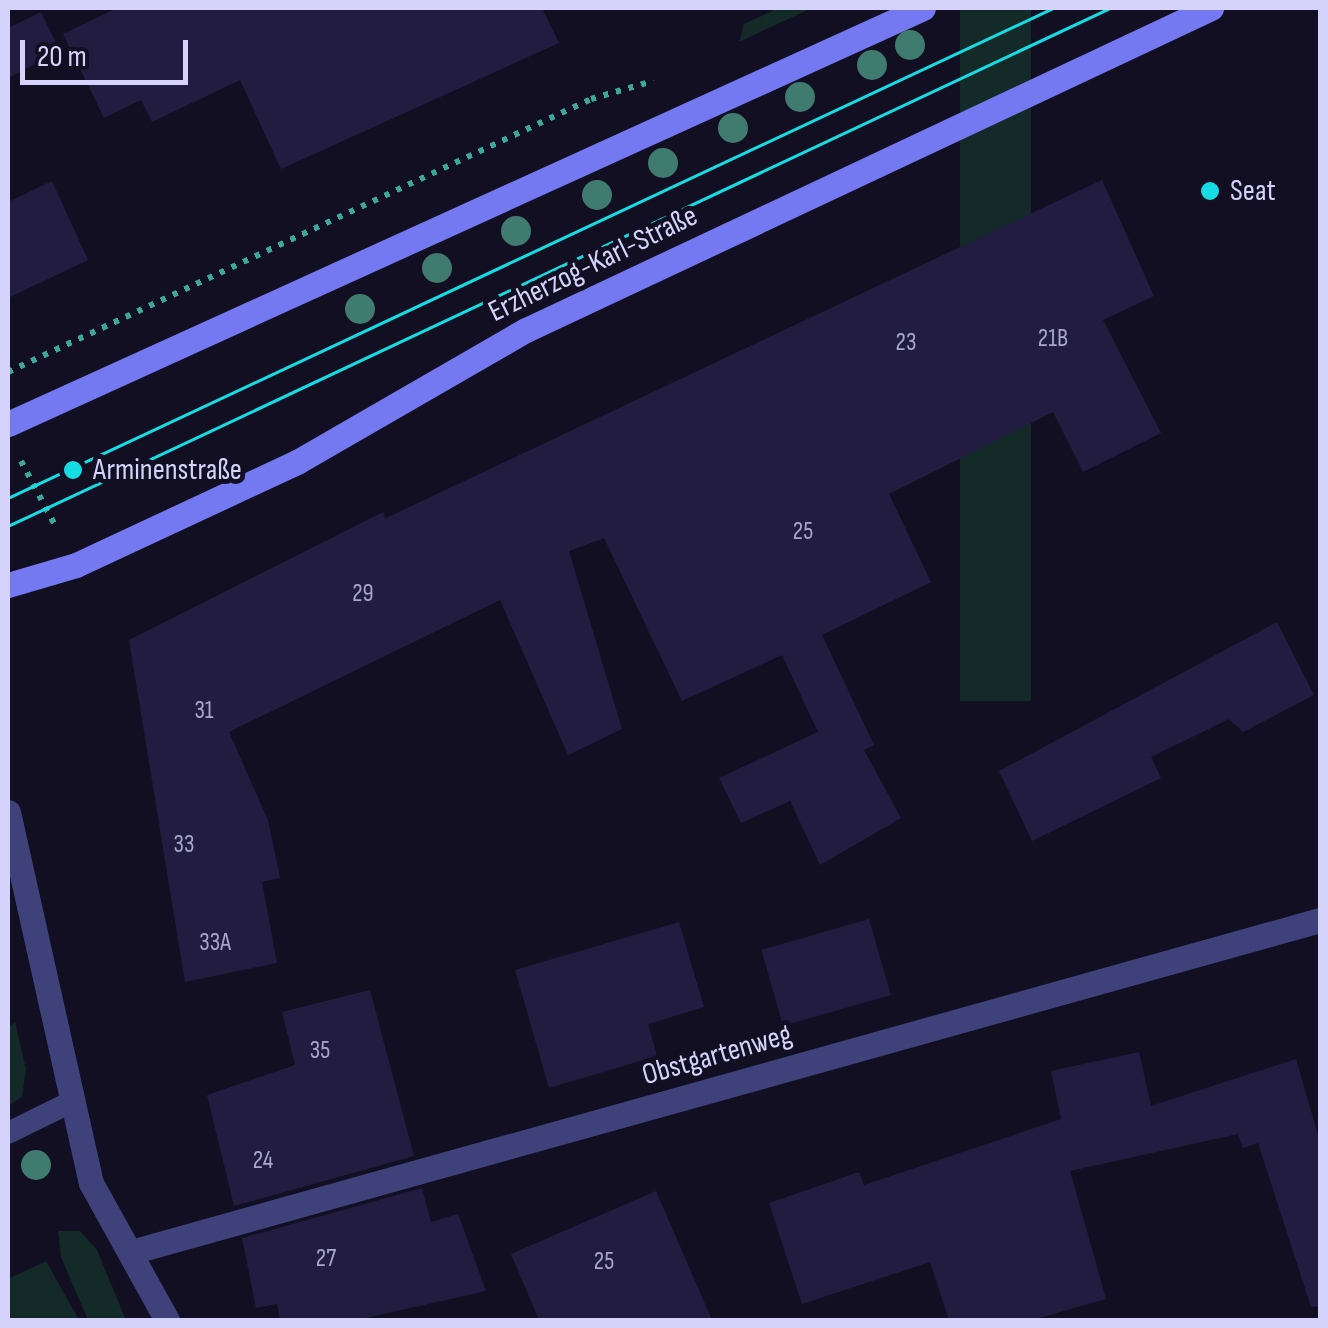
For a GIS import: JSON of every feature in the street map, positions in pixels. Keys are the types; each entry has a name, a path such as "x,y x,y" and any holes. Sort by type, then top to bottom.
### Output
{"main road":[{"path":"8,424 923,8"},
{"name":"Erzherzog-Karl-Straße","path":"8,585 76,565 297,462 526,330 1211,8"}],"street":[{"path":"8,812 92,1183 167,1320"},
{"name":"Obstgartenweg","path":"131,1252 1320,920"}],"lane":[{"path":"8,1133 72,1102"}],"path":[{"path":"16,451 52,520"}],"green space":[{"path":"779,8 812,8 739,42 744,24"},
{"path":"960,8 1031,8 1031,701 960,701"},
{"path":"15,1022 26,1069 22,1097 8,1106 8,1028"},
{"path":"58,1231 80,1231 97,1250 126,1320 88,1320 61,1257"},
{"path":"46,1261 79,1320 8,1320 8,1279"}],"building":[{"path":"117,8 542,8 559,43 281,169 240,80 152,122 141,100 104,118 63,34"},
{"path":"41,12 60,51 8,78 8,28"},
{"path":"1102,180 1154,296 1103,320 1161,433 1083,472 1053,412 889,494 931,582 822,635 874,745 864,750 901,818 820,865 790,801 741,823 719,778 818,732 782,655 682,701 604,538 569,551 622,729 568,755 500,600 229,732 268,820 280,878 262,882 277,963 185,982 129,640 383,512 386,518"},
{"path":"52,181 88,260 8,298 8,202"},
{"path":"1277,622 1314,695 1243,732 1229,719 1151,757 1161,778 1032,841 999,771"},
{"path":"869,919 891,995 783,1026 761,950"},
{"path":"679,922 704,1007 648,1024 657,1056 549,1088 515,970"},
{"path":"370,990 414,1156 234,1206 207,1095 295,1065 282,1012"},
{"path":"1139,1052 1151,1106 1296,1059 1320,1142 1320,1306 1311,1307 1258,1143 1243,1148 1238,1134 1070,1171 1106,1299 1032,1320 949,1320 930,1262 802,1304 769,1203 859,1172 864,1185 1061,1119 1051,1071"},
{"path":"422,1188 431,1222 458,1214 486,1291 357,1320 280,1320 277,1304 256,1308 242,1238"},
{"path":"656,1191 712,1320 539,1320 511,1254"}],"tram line":[{"path":"8,498 1053,8"},
{"path":"8,526 1110,8"}],"place":[{"name":"Seat","path":"1210,191"},
{"name":"Arminenstraße","path":"73,470"}]}
